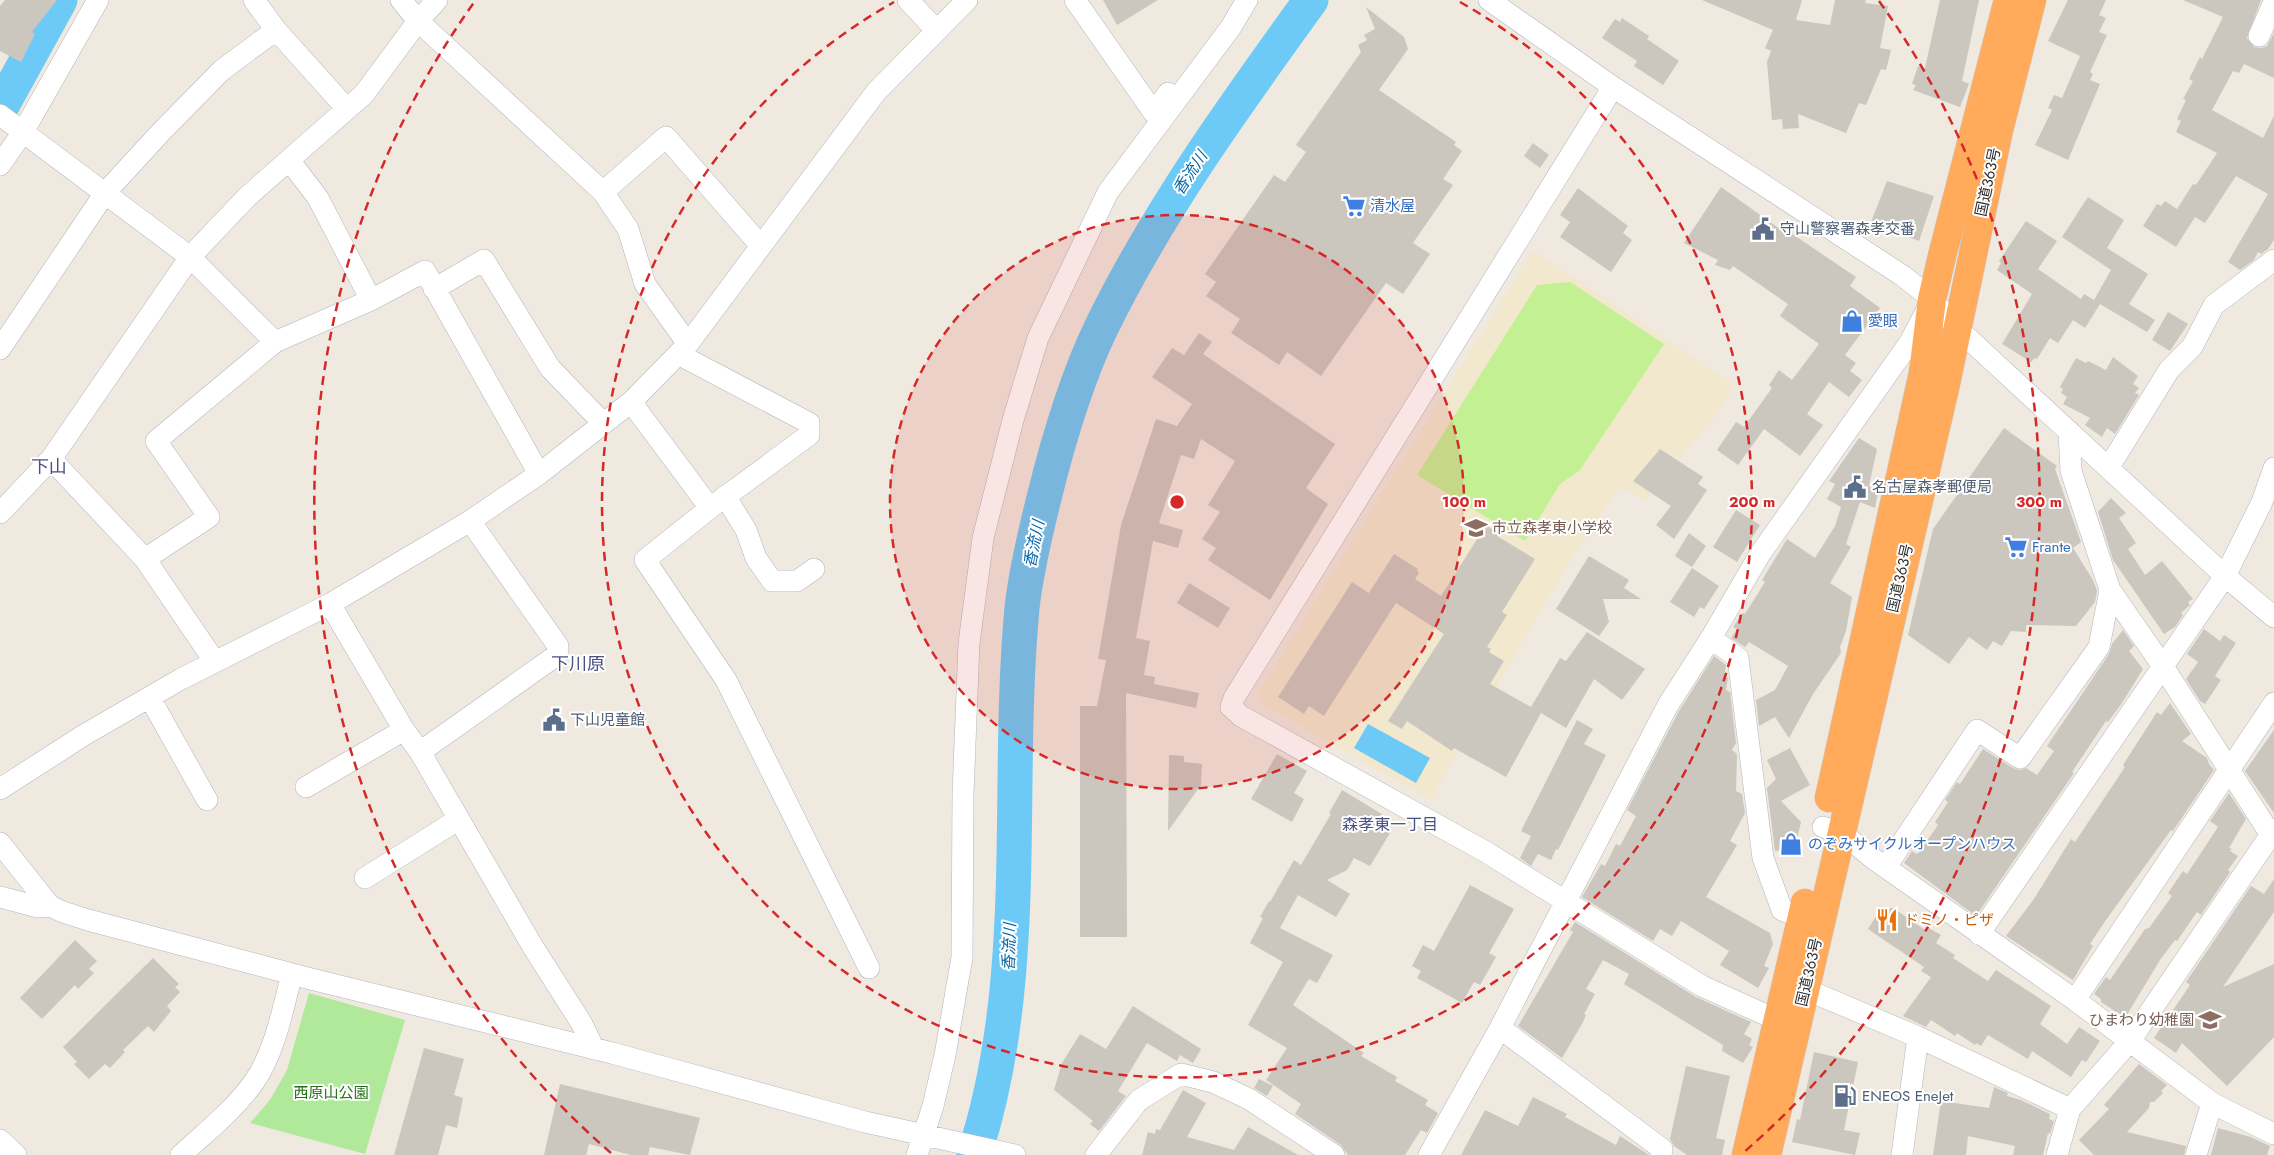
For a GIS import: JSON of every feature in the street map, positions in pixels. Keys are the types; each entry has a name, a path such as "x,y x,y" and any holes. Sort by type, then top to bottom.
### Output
{"highway":[{"name":"国道363号","path":"1767,1155 1805,988 1832,829 1923,373 1932,299 2008,0"},
{"name":"国道363号","path":"1746,1155 1802,918 1832,829 1944,388 2000,130 2032,0"}],"street":[{"path":"0,165 22,131 98,0"},
{"path":"254,0 276,30 347,109"},
{"path":"401,0 418,21 603,192 628,229 645,284 683,349 808,423 809,435 718,502 645,560 726,680 869,968"},
{"path":"0,513 51,459 190,257 247,197 364,94 418,21 437,0"},
{"path":"908,0 936,30"},
{"path":"0,789 84,735 181,679 330,604 470,521 539,474 631,402 683,349 876,92 967,0"},
{"path":"1075,0 1154,112 1219,22 1231,27"},
{"path":"917,1155 927,1136 945,1055 962,958 962,794 969,643 983,538 1013,420 1038,338 1108,192 1231,27 1247,0"},
{"path":"1489,0 1613,87 1903,276 1932,299 1956,327 2225,576 2274,618"},
{"path":"2259,36 2274,2"},
{"path":"0,348 106,193 161,132 222,70 276,30"},
{"path":"1613,87 1234,698 1231,707 1241,716 1486,852 1702,986 1766,1015"},
{"path":"0,115 190,257 275,342"},
{"path":"603,192 666,136 761,246"},
{"path":"290,160 318,198 371,300"},
{"path":"434,289 484,260 550,368 603,423"},
{"path":"2109,467 2169,370 2192,347 2214,305 2274,260"},
{"path":"146,559 209,517 156,441 275,342 371,300 425,270 539,474"},
{"path":"1429,1155 1500,1028 1668,705 1711,638 1760,554 1910,342 1932,299"},
{"path":"631,402 718,502 746,530 756,558 772,581 797,581 814,569"},
{"path":"2057,1155 2070,1109 2130,1041 2272,833 2229,771 2162,665 2110,590 2071,471 2068,430"},
{"path":"51,459 146,559 215,662"},
{"path":"1979,934 2162,665 2225,576 2268,504 2274,468"},
{"path":"420,752 557,655 558,646 470,521"},
{"path":"1886,867 1978,730 2020,758 2099,647 2110,590"},
{"path":"330,604 404,730 420,752 533,947 582,1024 594,1050"},
{"path":"1711,638 1738,658 1763,858 1782,910 1802,918"},
{"path":"150,698 207,800"},
{"path":"2075,1000 2274,703"},
{"path":"306,787 404,730"},
{"path":"365,878 459,819"},
{"path":"1832,829 2075,1000 2212,1103 2274,1134"},
{"path":"0,843 50,906 88,920 865,1122 1015,1155"},
{"path":"0,896 38,907 50,906"},
{"path":"181,1155 227,1114 255,1081 275,1038 292,974"},
{"path":"1805,988 1918,1037 2070,1109"},
{"path":"1500,1028 1662,1149 1662,1155"},
{"path":"1902,1155 1918,1037"},
{"path":"1096,1155 1139,1100 1181,1074 1213,1082 1250,1099 1334,1155"},
{"path":"2196,1155 2212,1103"},
{"path":"0,1140 16,1155"}],"shaded area":[{"name":"市立森孝東小学校","path":"1533,250 1735,385 1719,411 1645,501 1620,487 1573,556 1430,800 1262,704 1259,692"}],"green space":[{"path":"1570,282 1664,344 1580,470 1560,484 1525,541 1417,475 1537,285"},
{"name":"西原山公園","path":"309,993 405,1020 365,1154 250,1123 270,1100 287,1070"}],"water":[{"path":"1368,724 1430,758 1416,783 1354,748"}],"building":[{"path":"5,0 57,0 32,32 35,34 21,62 0,51 0,6"},
{"path":"1103,0 1158,0 1117,25"},
{"path":"1702,0 1802,0 1796,20 1830,25 1835,0 1866,0 1865,3 1888,6 1880,48 1891,50 1886,70 1881,69 1866,105 1859,103 1846,133 1798,114 1799,128 1783,129 1782,119 1772,120 1767,62 1771,51 1765,48 1773,30"},
{"path":"1940,0 1979,0 1962,81 1969,84 1960,107 1913,90 1916,85 1912,84 1918,66 1925,68"},
{"path":"2068,0 2106,0 2099,15 2106,18 2099,32 2107,35 2090,72 2093,74 2090,80 2100,84 2068,160 2035,145 2052,110 2048,108 2054,95 2062,98 2080,56 2048,41"},
{"path":"2183,0 2261,0 2247,38 2254,47 2261,48 2267,46 2274,33 2274,78 2244,64 2239,73 2233,71 2212,110 2263,138 2274,116 2274,240 2268,249 2261,254 2258,252 2254,260 2240,270 2228,262 2268,194 2236,176 2205,223 2195,217 2176,247 2143,226 2157,204 2161,206 2165,201 2177,209 2193,184 2196,185 2217,153 2176,132 2181,121 2177,119 2186,100 2183,99 2193,81 2189,79 2200,57 2202,59 2223,17"},
{"name":"清水屋","path":"1366,7 1404,37 1408,49 1379,90 1456,142 1454,145 1462,151 1443,179 1453,185 1413,243 1430,254 1403,294 1386,283 1321,376 1287,352 1279,365 1231,333 1240,319 1206,296 1216,282 1205,274 1274,175 1285,182 1306,152 1296,145 1361,52 1358,45 1367,40 1364,35 1375,29"},
{"path":"1622,18 1649,36 1647,39 1679,61 1663,85 1634,66 1637,61 1602,38 1615,19 1620,22"},
{"path":"1533,143 1549,155 1540,168 1524,156"},
{"path":"1887,181 1934,196 1919,241 1871,222"},
{"path":"1721,187 1780,229 1782,227 1856,277 1850,286 1880,308 1845,355 1856,363 1850,371 1862,380 1849,397 1829,382 1807,414 1823,425 1800,456 1764,429 1738,465 1717,450 1736,422 1744,427 1772,388 1769,385 1779,370 1792,380 1819,344 1780,316 1788,304 1733,266 1730,270 1715,265 1718,260 1684,243"},
{"path":"1578,188 1628,226 1623,233 1632,240 1611,272 1560,237 1570,222 1560,215"},
{"path":"2088,197 2124,220 2107,248 2148,274 2129,304 2155,320 2147,332 2100,304 2085,328 2073,320 2058,343 2050,338 2037,359 2035,358 2031,362 2002,344 2032,294 1997,270 2001,263 1999,261 2026,221 2057,241 2038,269 2081,299 2084,294 2094,300 2111,270 2062,237"},
{"path":"2168,312 2188,324 2170,351 2152,340"},
{"path":"1199,333 1212,342 1203,354 1335,444 1306,488 1328,504 1270,600 1208,560 1216,548 1202,539 1220,512 1208,505 1235,461 1201,439 1194,459 1181,455 1159,523 1183,530 1178,548 1153,541 1136,638 1150,641 1144,675 1155,677 1154,684 1199,693 1196,708 1126,693 1127,937 1080,937 1080,706 1097,706 1106,660 1098,659 1121,525 1156,419 1177,426 1192,404 1152,377 1172,348 1184,355"},
{"path":"2113,357 2138,376 2133,384 2139,388 2135,393 2139,395 2115,434 2107,428 2102,437 2085,425 2090,418 2063,404 2067,397 2061,393 2063,389 2060,387 2076,358 2086,363 2088,361 2106,370"},
{"path":"2004,428 2057,466 2055,469 2081,542 2073,548 2093,580 2097,591 2095,602 2076,626 2026,625 2026,632 2011,631 2002,646 1993,641 1987,650 1969,637 1949,664 1908,635 1933,529"},
{"path":"1859,438 1877,449 1869,486 1878,493 1875,508 1860,502 1846,544 1851,547 1830,583 1852,597 1846,631 1840,647 1841,653 1813,694 1789,738 1775,717 1759,726 1756,700 1775,690 1788,666 1749,642 1745,647 1731,638 1737,629 1733,627 1743,613 1745,614 1765,582 1762,580 1787,539 1815,558 1835,526 1841,507 1827,499 1835,484 1829,481"},
{"path":"1660,449 1703,477 1698,484 1707,490 1674,539 1656,525 1671,506 1633,481"},
{"path":"2111,498 2126,513 2119,518 2136,543 2128,549 2145,575 2162,561 2193,599 2188,602 2190,605 2181,613 2183,615 2175,627 2164,634 2113,560 2098,512"},
{"path":"1736,510 1760,525 1737,562 1713,547"},
{"path":"1486,525 1498,533 1497,536 1535,559 1502,612 1507,615 1487,647 1491,649 1489,652 1504,661 1490,684 1531,707 1560,658 1566,661 1587,632 1645,669 1622,700 1594,679 1566,728 1541,713 1506,777 1454,748 1452,751 1407,721 1402,729 1388,721 1444,634 1396,603 1324,716 1309,706 1304,714 1278,697 1352,582 1369,593 1394,554 1418,569 1419,573 1415,579 1441,596"},
{"path":"1689,533 1706,546 1692,567 1675,556"},
{"path":"1589,556 1629,580 1624,588 1641,599 1603,599 1609,622 1599,636 1556,609"},
{"path":"1692,568 1719,586 1704,609 1700,607 1694,617 1670,602"},
{"path":"1189,583 1230,608 1218,628 1177,603"},
{"path":"2204,629 2220,641 2224,635 2236,643 2215,676 2221,680 2205,704 2200,701 2186,679 2198,662 2187,654"},
{"path":"2123,630 2134,646 2129,651 2143,669 2122,703 2108,722 2106,721 2072,772 2074,773 1976,916 1904,863 1912,851 1917,854 1920,851 1938,825 1935,822 1948,802 1945,800 1957,782 1960,784 1983,749 2013,768 2020,770 2026,768 2037,775 2054,751 2047,746 2109,654 2112,644"},
{"path":"1714,656 1726,665 1724,676 1728,678 1726,690 1730,692 1736,743 1732,750 1737,754 1736,791 1742,794 1745,813 1730,841 1737,845 1706,897 1770,933 1773,944 1764,966 1769,968 1758,988 1720,965 1729,951 1681,921 1672,936 1660,929 1653,941 1582,897 1601,864 1605,866 1616,844 1620,846 1636,816 1627,810 1679,711"},
{"path":"2170,703 2191,734 2182,741 2207,758 2214,770 2173,831 2171,830 2106,920 2090,944 2093,946 2073,980 2006,936 2034,899 2071,839 2075,842 2125,767 2123,765 2157,712 2161,715"},
{"path":"1577,720 1593,729 1584,744 1606,755 1558,850 1556,849 1551,860 1538,854 1531,866 1520,858 1531,836 1521,831"},
{"path":"2274,730 2274,813 2245,771"},
{"path":"1790,748 1810,785 1781,801 1801,822 1795,848 1775,851 1767,788 1776,779 1767,760"},
{"path":"1277,754 1307,771 1294,793 1304,799 1292,822 1251,799"},
{"path":"1169,755 1184,756 1184,762 1202,764 1201,785 1168,831"},
{"path":"1342,790 1385,816 1390,833 1370,866 1354,858 1347,870 1327,880 1350,894 1336,917 1298,895 1280,928 1333,955 1317,983 1309,979 1293,1005 1364,1053 1361,1056 1397,1077 1395,1081 1428,1100 1425,1105 1438,1113 1427,1133 1421,1130 1405,1155 1348,1155 1341,1145 1295,1114 1301,1104 1266,1080 1287,1048 1248,1025 1283,962 1250,943 1263,918 1260,917 1294,860 1301,865 1331,814 1329,813"},
{"path":"2229,793 2246,819 2229,848 2232,849 2230,851 2238,856 2228,870 2230,872 2201,915 2197,912 2177,941 2175,940 2160,960 2125,1018 2101,1002 2101,999 2094,994 2106,977 2110,980 2145,929 2149,928 2172,896 2168,893 2183,871 2187,874 2218,827 2210,821"},
{"path":"2274,879 2274,912 2223,987 2274,964 2274,1037 2227,1086 2182,1043 2176,1053 2154,1038 2190,985 2186,982 2251,886 2264,894"},
{"path":"1470,885 1514,909 1489,953 1496,957 1480,985 1474,982 1462,1003 1417,978 1421,971 1412,966 1423,945 1434,951"},
{"path":"1893,908 1925,930 1927,927 1941,935 1936,943 1955,955 1953,958 1988,981 1996,970 2051,1006 2040,1024 2067,1044 2079,1027 2100,1041 2086,1062 2082,1060 2071,1077 2032,1051 2028,1059 1988,1035 1981,1046 1976,1043 1975,1045 1957,1033 1955,1036 1931,1020 1926,1027 1903,1016 1931,977 1921,971 1924,967 1868,929 1880,910"},
{"path":"1575,922 1696,997 1751,1022 1744,1034 1752,1039 1749,1045 1753,1047 1743,1063 1722,1051 1723,1045 1624,984 1629,974 1603,960 1586,989 1595,994 1584,1014 1586,1015 1582,1024 1562,1058 1518,1026 1573,932 1570,930"},
{"path":"75,940 97,961 89,969 94,973 78,989 75,985 42,1019 20,998"},
{"path":"153,958 179,984 175,987 180,992 167,1006 171,1011 154,1032 148,1026 123,1050 125,1052 110,1068 105,1064 89,1079 74,1064 77,1062 63,1047"},
{"path":"1133,1006 1201,1049 1193,1063 1180,1055 1177,1061 1147,1043 1118,1091 1126,1096 1099,1131 1090,1124 1093,1121 1054,1090 1062,1063 1080,1034 1106,1049"},
{"path":"424,1048 464,1059 454,1095 463,1098 457,1128 446,1125 438,1155 394,1155"},
{"path":"1814,1052 1858,1062 1844,1130 1860,1133 1855,1155 1792,1142 1797,1119 1800,1120"},
{"path":"2139,1064 2167,1085 2161,1091 2163,1093 2154,1102 2150,1102 2149,1108 2127,1132 2186,1146 2184,1155 2094,1155 2079,1140 2109,1109 2104,1105"},
{"path":"1686,1066 1730,1076 1716,1138 1725,1140 1722,1155 1687,1155 1674,1146 1670,1139"},
{"path":"1259,1079 1273,1086 1267,1096 1254,1088"},
{"path":"560,1084 700,1118 690,1155 650,1147 648,1155 631,1155 589,1144 586,1155 544,1155"},
{"path":"1994,1087 2008,1093 2007,1096 2021,1100 2050,1114 2049,1119 2054,1121 2050,1134 2048,1133 2043,1155 2013,1155 2015,1146 1968,1136 1966,1155 1933,1155 1941,1101 1989,1108"},
{"path":"1183,1090 1206,1103 1187,1137 1234,1150 1248,1127 1298,1155 1142,1155 1148,1132 1155,1134 1156,1129 1160,1130"},
{"path":"1533,1097 1567,1114 1565,1117 1616,1145 1620,1136 1649,1155 1461,1155 1485,1110 1518,1126"},
{"path":"2218,1128 2251,1137 2270,1146 2267,1155 2211,1155"}],"waterway":[{"path":"0,109 60,0"},
{"name":"香流川","path":"974,1155 992,1088 1004,1020 1010,952 1017,676 1022,608 1034,539 1061,433 1075,390 1101,328 1147,242 1172,200 1226,119 1311,0"}],"place":[{"name":"清水屋","path":"1354,206"},
{"name":"守山警察署森孝交番","path":"1763,229"},
{"name":"愛眼","path":"1852,321"},
{"name":"名古屋森孝郵便局","path":"1855,487"},
{"name":"市立森孝東小学校","path":"1476,528"},
{"name":"Frante","path":"2016,547"},
{"name":"下山児童館","path":"554,720"},
{"name":"のぞみサイクルオープンハウス","path":"1791,844"},
{"name":"ドミノ・ピザ","path":"1887,920"},
{"name":"ひまわり幼稚園","path":"2210,1020"},
{"name":"ENEOS EneJet","path":"1845,1096"}],"district":[{"name":"下山","path":"49,467"},
{"name":"下川原","path":"578,664"},
{"name":"森孝東一丁目","path":"1390,824"}]}
